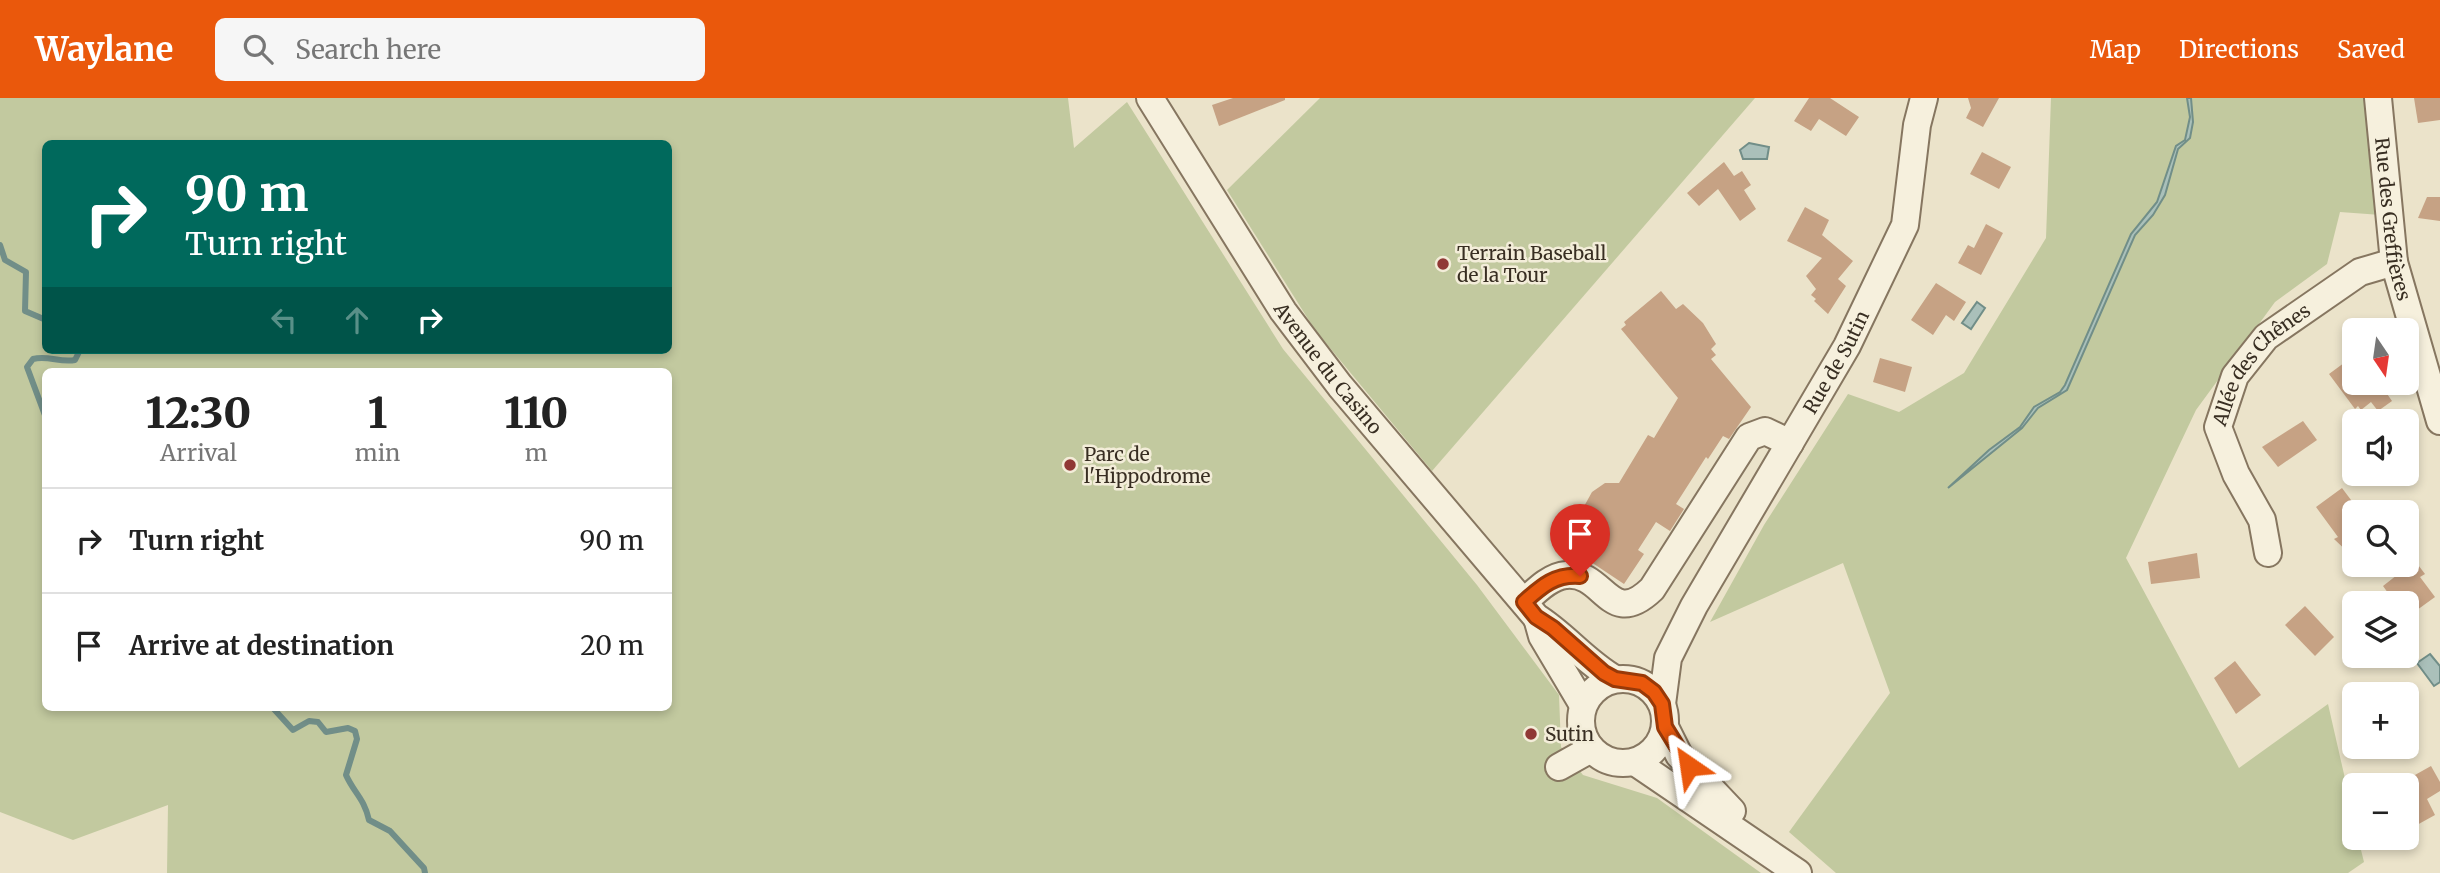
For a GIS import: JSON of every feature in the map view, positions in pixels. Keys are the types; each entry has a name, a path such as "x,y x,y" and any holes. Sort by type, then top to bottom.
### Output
{"street":[{"name":"Avenue du Casino","path":"1150,98 1283,311 1340,386 1530,609"},
{"name":"Rue de Sutin","path":"1663,715 1668,658 1694,606 1847,346 1905,225 1917,125 1924,98"},
{"name":"Rue des Greffières","path":"2378,98 2394,262 2440,422"},
{"name":"Allée des Chênes","path":"2267,554 2262,520 2236,474 2218,427 2235,376 2266,337 2360,272 2394,262"},
{"path":"1530,609 1548,582 1564,575 1580,576 1618,604 1628,605 1639,601 1652,589 1749,437 1765,431 1790,443"},
{"name":"Rue de Sutin","path":"1622,679 1648,667 1694,606"},
{"path":"1530,609 1586,659 1622,679 1654,692 1679,755 1789,866"},
{"path":"1530,609 1542,636 1583,705"},
{"path":"1622,679 1601,684 1583,705 1581,728 1591,749 1611,762 1634,762 1655,749 1663,715"},
{"path":"1559,767 1591,749"},
{"path":"1634,762 1789,866"}],"green space":[{"path":"0,98 1068,98 1074,148 1127,102 1283,349 1477,585 1559,695 1561,747 1583,775 1657,798 1761,873 167,873 168,805 73,840 0,812"},
{"name":"Terrain Baseball de la Tour","path":"1320,98 1755,98 1432,471 1315,330 1227,190"},
{"path":"2051,98 2371,98 2381,215 2340,212 2327,264 2275,302 2196,410 2126,558 2239,768 2328,704 2344,773 2342,850 2361,850 2364,862 2348,873 1836,873 1789,832 1890,693 1843,563 1710,622 1764,525 1848,394 1899,412 1964,373 2046,238"}],"water":[{"path":"2187,98 2191,98 2193,122 2190,138 2178,149 2165,195 2153,215 2135,235 2067,390 2038,408 2022,428 1948,488 1989,450 2020,427 2034,407 2060,392 2065,385 2131,234 2157,202 2176,146 2185,140 2190,117"},
{"path":"1749,143 1769,147 1767,159 1743,159 1740,150"},
{"path":"1977,302 1985,308 1971,329 1962,323"},
{"path":"2430,654 2440,666 2440,682 2434,686 2419,666 2419,662"}],"building":[{"path":"1233,98 1285,100 1219,126 1212,105"},
{"path":"1809,98 1830,98 1859,117 1846,136 1819,119 1811,131 1794,121"},
{"path":"1968,98 1999,98 1983,127 1966,118 1971,108"},
{"path":"2414,98 2440,98 2440,120 2418,123"},
{"path":"1982,152 2011,167 1999,189 1970,174"},
{"path":"1724,162 1734,176 1742,171 1751,185 1744,190 1756,209 1740,221 1718,189 1699,206 1687,193"},
{"path":"2427,197 2440,197 2440,221 2418,218"},
{"path":"1805,207 1829,220 1822,235 1853,261 1838,279 1846,286 1828,314 1814,301 1816,299 1811,295 1816,289 1806,276 1822,258 1787,241"},
{"path":"1986,224 2003,233 1981,275 1958,263 1968,245 1974,248"},
{"path":"1936,283 1966,302 1954,321 1946,315 1933,335 1911,320"},
{"path":"1661,291 1676,309 1683,304 1703,323 1716,344 1711,349 1716,355 1711,359 1751,407 1729,439 1723,436 1708,459 1706,457 1676,504 1684,509 1670,531 1656,522 1638,550 1644,554 1624,584 1591,562 1595,555 1567,537 1592,492 1605,483 1619,483 1648,435 1654,438 1678,398 1621,329 1626,325 1624,322"},
{"path":"1880,358 1912,367 1905,392 1873,382"},
{"path":"2342,364 2342,392 2329,374"},
{"path":"2345,396 2389,396 2392,401 2381,409 2376,409 2371,402 2362,409 2358,406 2355,409"},
{"path":"2303,421 2317,440 2278,467 2262,447"},
{"path":"2342,488 2351,500 2342,500 2342,547 2334,539 2338,537 2316,507"},
{"path":"2197,553 2200,578 2151,584 2148,562"},
{"path":"2419,566 2425,574 2420,577 2435,597 2419,609 2419,591 2387,591 2383,586 2394,577 2419,577"},
{"path":"2305,606 2334,637 2315,656 2285,625"},
{"path":"2235,661 2261,695 2236,714 2214,678"},
{"path":"2431,766 2440,782 2440,791 2427,799 2435,815 2419,824 2419,773"}],"waterway":[{"path":"0,245 5,260 26,272 25,311 42,318"},
{"path":"42,407 27,367 33,359 75,360 78,354"},
{"path":"276,711 293,730 309,721 318,722 326,732 348,728 355,731 357,739 346,775 369,820 390,831 424,868 425,873"}],"place":[{"name":"Terrain Baseball de la Tour","path":"1443,264"},
{"name":"Parc de l'Hippodrome","path":"1070,465"},
{"name":"Sutin","path":"1531,734"}],"route":[{"path":"1580,576 1564,575 1548,582 1524,602 1536,617 1553,628 1604,673 1615,679 1642,683 1654,692 1662,704 1665,727 1679,755 1689,766"}]}
